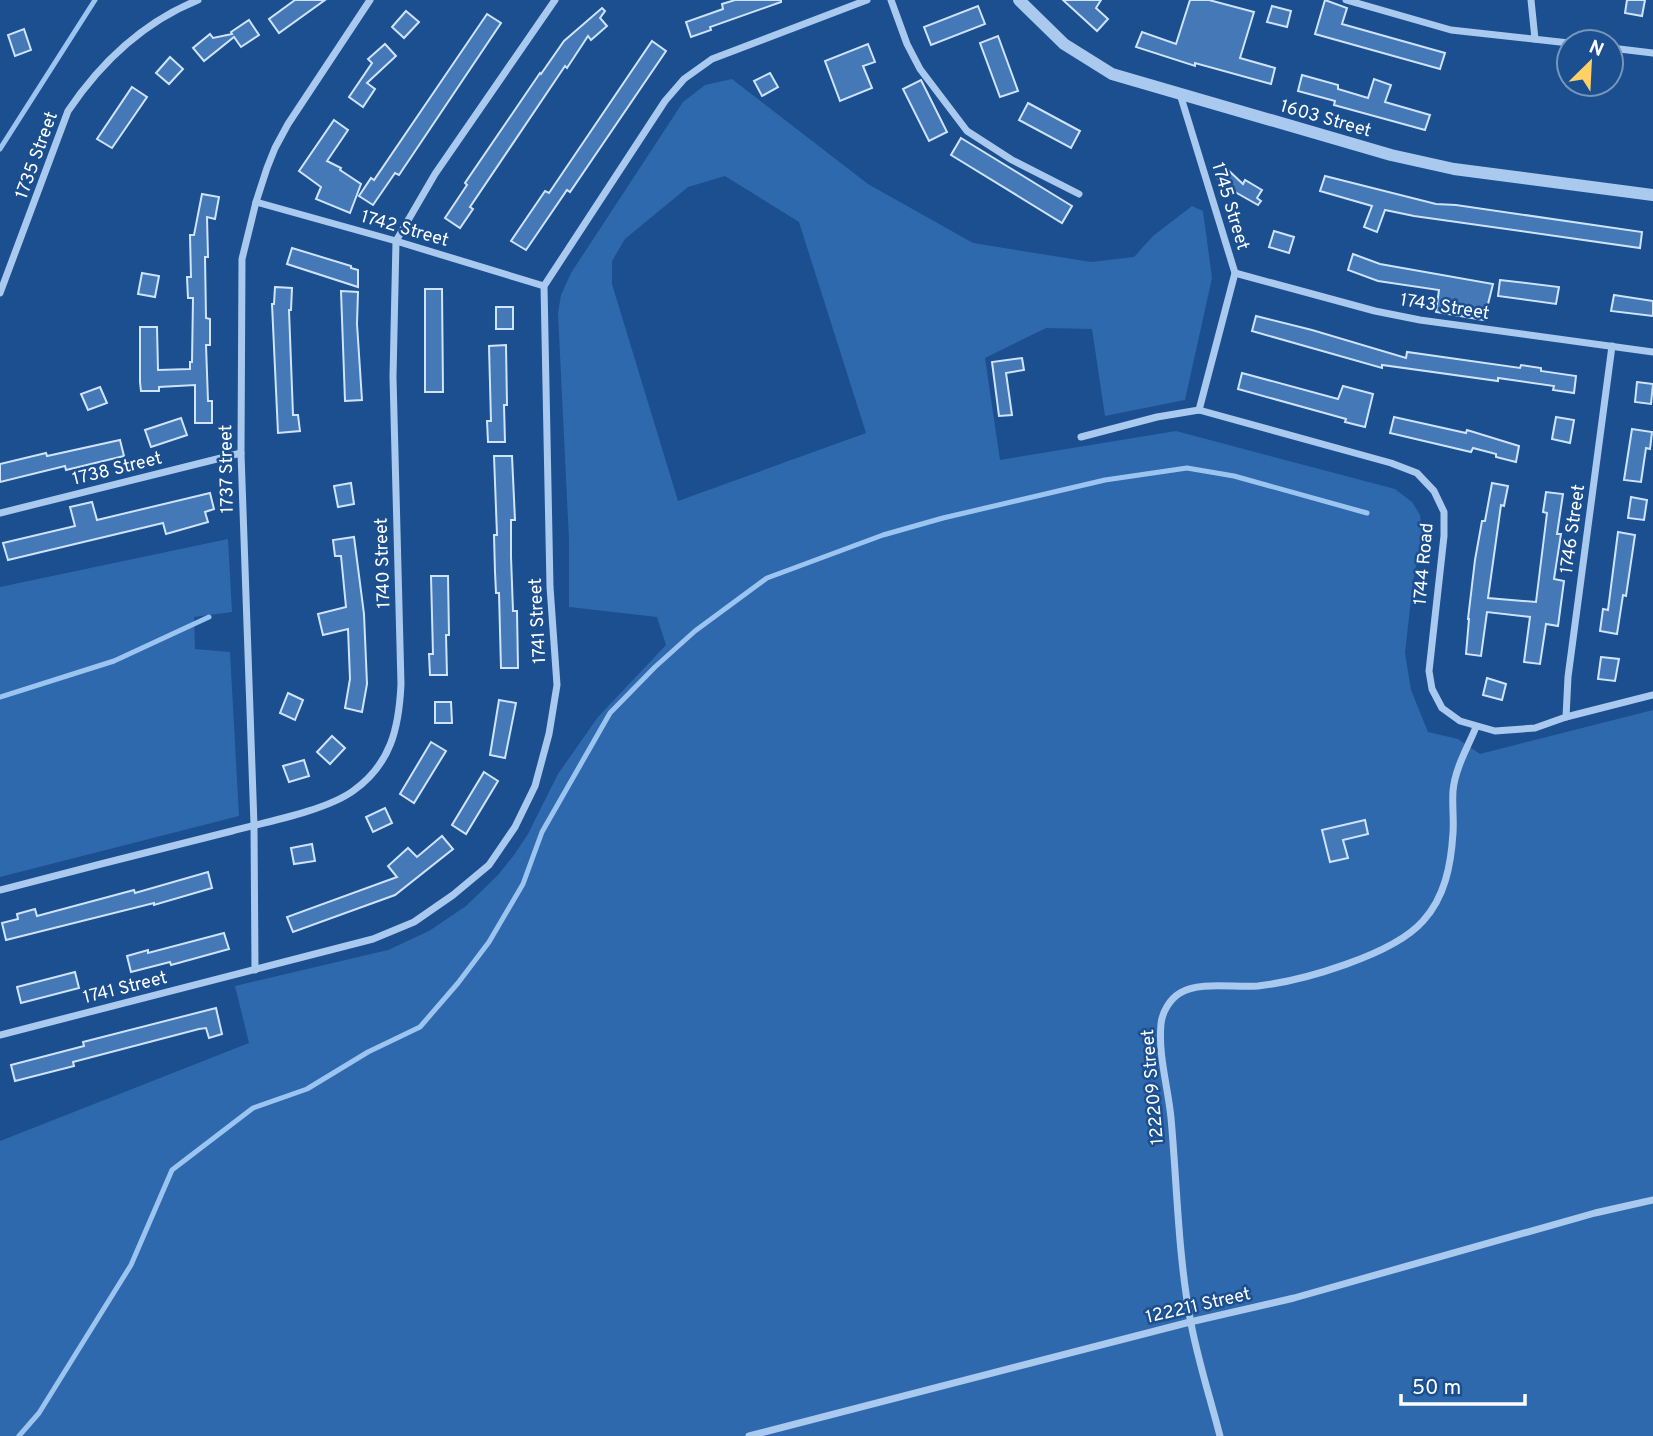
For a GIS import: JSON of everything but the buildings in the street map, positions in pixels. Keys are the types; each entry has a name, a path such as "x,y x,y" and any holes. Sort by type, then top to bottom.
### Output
{"street":[{"name":"1735 Street","path":"0,293 68,111 85,87 138,33 174,10 198,0"},
{"name":"1737 Street","path":"256,970 254,825 241,453 242,260 267,168 288,124 370,0"},
{"name":"1740 Street","path":"0,890 330,803 353,791 372,773 391,747 400,719 401,684 393,377 396,241 435,174 555,0"},
{"path":"544,285 665,101 684,79 712,60 867,0"},
{"path":"891,0 907,44 920,69 967,131 1012,160 1079,194"},
{"name":"1603 Street","path":"1019,0 1064,44 1112,74 1391,155 1454,169 1653,195"},
{"path":"1346,0 1451,30 1555,41"},
{"path":"1531,0 1535,39"},
{"path":"1625,50 1653,53"},
{"name":"1745 Street","path":"1180,94 1235,273 1199,410"},
{"name":"1742 Street","path":"256,202 544,285"},
{"name":"1743 Street","path":"1235,273 1376,311 1420,320 1653,352"},
{"name":"1741 Street","path":"0,1035 373,939 414,922 453,895 489,865 514,827 535,786 549,734 557,685 550,587 544,285"},
{"name":"1746 Street","path":"1566,716 1568,677 1612,346"},
{"name":"1744 Road","path":"1081,438 1157,417 1199,410 1391,463 1417,473 1434,491 1444,512 1444,536 1429,657 1432,689 1442,708 1460,720 1494,731 1535,728 1566,716 1653,695"},
{"name":"1738 Street","path":"0,513 241,453"},
{"name":"122209 Street","path":"1220,1436 1191,1322 1171,1114 1161,1046 1161,1021 1167,1006 1178,994 1188,989 1260,986 1349,964 1388,947 1422,923 1440,898 1448,873 1453,833 1453,791 1457,772 1476,727"},
{"name":"122211 Street","path":"749,1436 1294,1298 1595,1213 1653,1200"}],"shaded area":[{"path":"732,79 868,184 973,243 1091,262 1134,257 1153,236 1192,206 1203,211 1212,278 1185,400 1105,416 1092,329 1046,328 985,358 1000,460 1176,431 1395,489 1412,502 1420,515 1422,533 1405,653 1411,690 1428,732 1458,739 1480,754 1653,710 1653,1436 0,1436 0,1141 249,1043 235,986 388,950 429,931 466,906 514,855 528,834 558,774 598,717 666,645 657,617 569,607 569,540 558,313 561,295 571,273 683,102 705,85","holes":["725,176 799,222 866,433 678,501 612,284 612,261 625,239 688,187"]},
{"path":"228,539 232,612 194,617 195,649 230,652 239,816 0,877 0,587"}],"waterway":[{"path":"0,149 95,0"},
{"path":"19,1436 39,1413 131,1265 172,1170 253,1108 307,1089 368,1052 420,1027 489,942 523,884 542,832 610,713 695,631 767,578 883,535 943,518 1105,480 1187,468 1234,476 1367,513"},
{"path":"0,697 114,661 209,617"}]}
